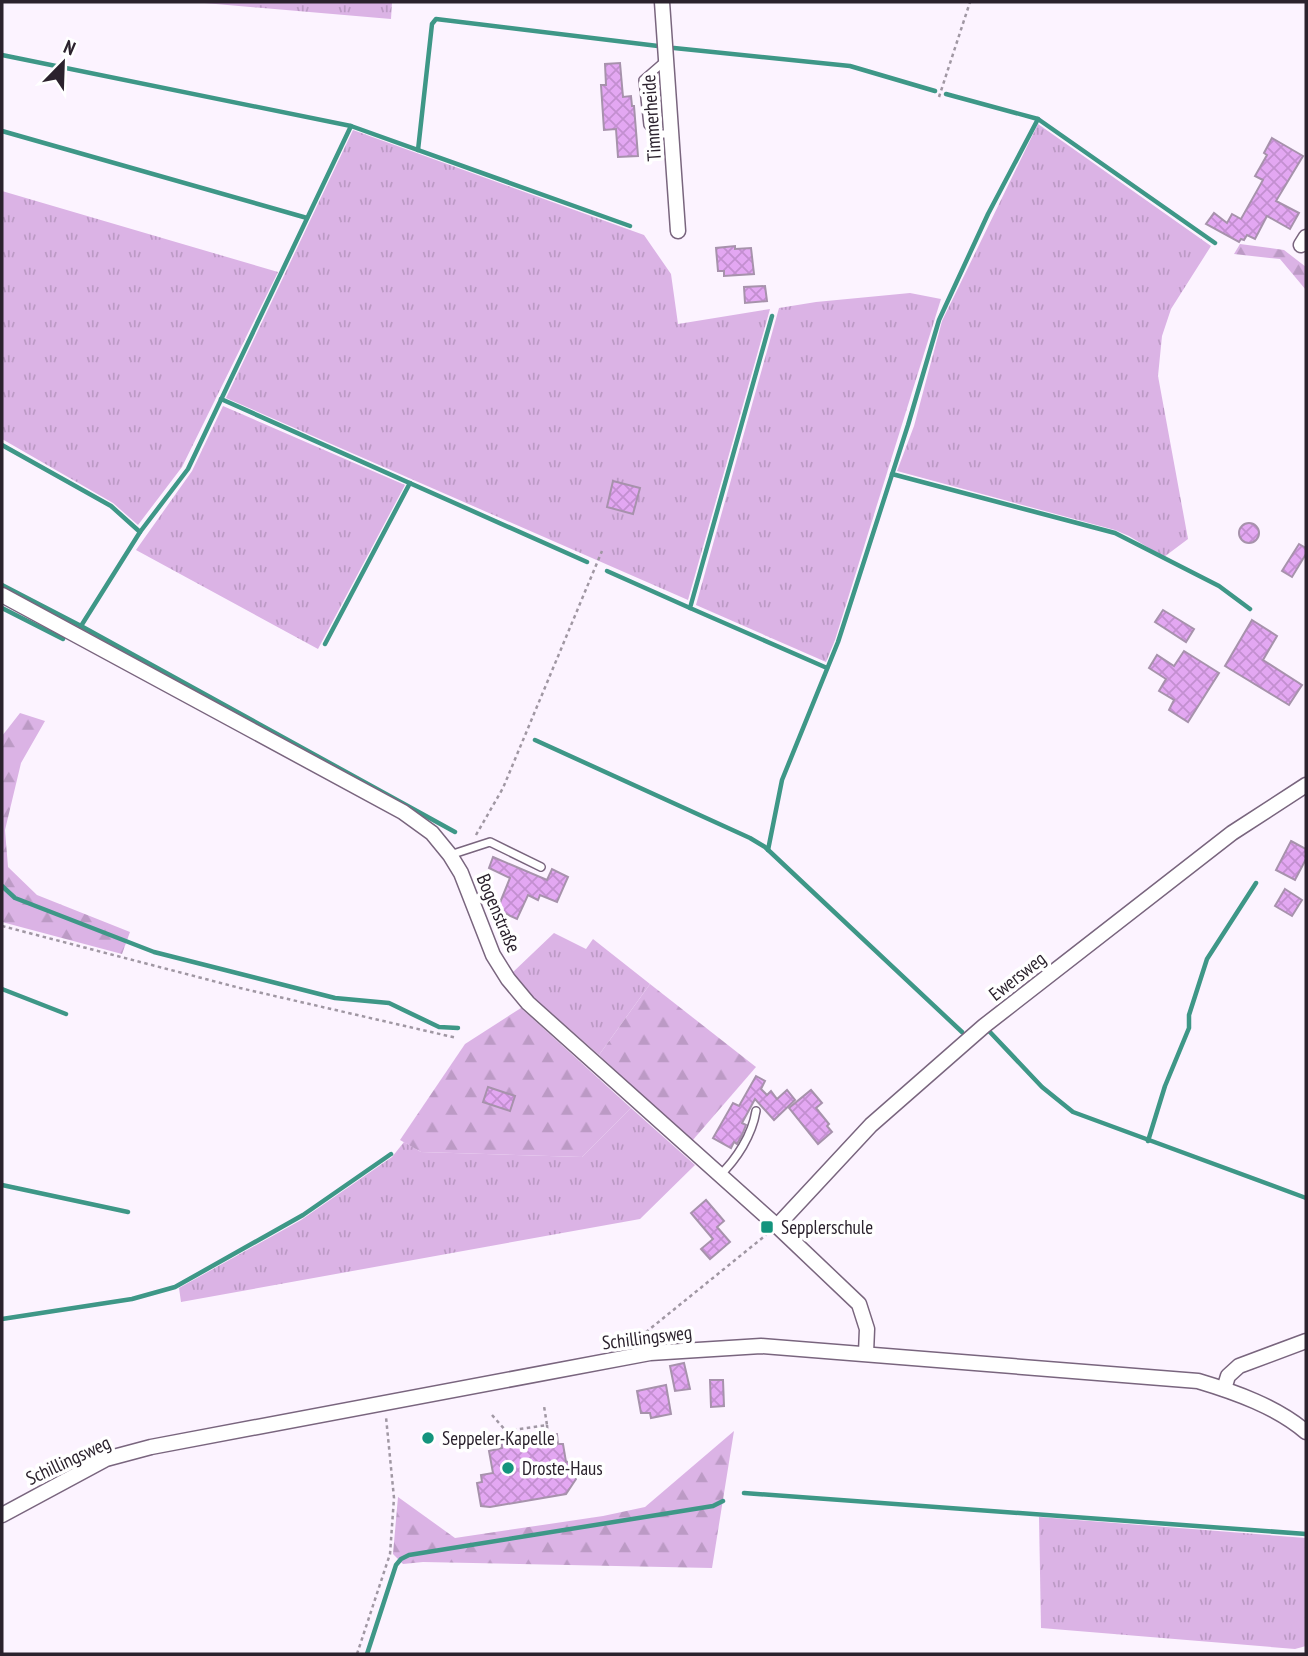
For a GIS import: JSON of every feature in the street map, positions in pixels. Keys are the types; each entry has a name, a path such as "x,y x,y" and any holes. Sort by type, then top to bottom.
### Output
{"street":[{"name":"Timmerheide","path":"662,2 678,231"},
{"name":"Bogenstraße","path":"2,596 403,812 432,833 461,873 493,955 528,1003 777,1226 859,1304 867,1329 866,1353"},
{"name":"Ewersweg","path":"777,1226 871,1125 984,1026 1232,833 1306,785"},
{"path":"1224,1389 1228,1376 1239,1366 1306,1341"},
{"name":"Schillingsweg","path":"2,1515 106,1459 151,1447 650,1353 761,1346 1198,1381 1269,1408 1306,1432"}],"lane":[{"path":"667,60 643,80 648,125 656,134 672,134"},
{"path":"450,855 489,842 541,867"},
{"path":"719,1176 732,1164 754,1125 756,1111"}],"path":[{"path":"939,97 971,2"},
{"path":"466,850 503,788 602,551"},
{"path":"2,926 240,988 457,1038"},
{"path":"625,1358 626,1349 777,1226"},
{"path":"357,1654 390,1553 394,1498 384,1403"},
{"path":"544,1406 548,1438"},
{"path":"492,1415 506,1431 510,1444"},
{"path":"506,1431 547,1425"}],"green space":[{"path":"193,2 392,2 391,19"},
{"path":"1038,124 1211,246 1171,309 1162,336 1158,376 1188,539 1164,557 1115,530 897,471 914,426 942,321"},
{"path":"353,130 644,235 671,274 678,324 770,309 688,600 226,398"},
{"path":"2,191 278,272 182,467 138,525 113,503 2,439"},
{"path":"1240,244 1284,250 1306,267 1306,290 1280,259 1234,254"},
{"path":"910,293 941,299 826,662 696,605 779,308"},
{"path":"223,406 405,485 318,649 136,550 192,471"},
{"path":"20,713 45,721 21,763 5,830 8,867 37,895 130,932 122,954 2,922 2,736"},
{"path":"554,933 586,949 593,939 650,984 599,1055 532,996 512,973"},
{"path":"650,984 756,1067 692,1141 599,1055"},
{"path":"521,1008 631,1108 582,1157 421,1152 400,1140 465,1044"},
{"path":"631,1108 695,1165 640,1219 181,1302 179,1288 301,1220 392,1157 404,1142 421,1152 582,1157"},
{"path":"734,1431 712,1568 423,1562 403,1564 393,1554 398,1497 455,1538 603,1516 645,1507"},
{"path":"1039,1517 1306,1538 1306,1646 1295,1649 1041,1628"}],"building":[{"path":"620,63 623,97 631,96 634,106 638,156 618,157 616,129 604,130 601,85 606,85 605,64"},
{"path":"1272,138 1303,156 1276,201 1299,213 1290,229 1267,216 1255,239 1247,235 1239,242 1206,224 1214,213 1227,223 1232,214 1241,219 1263,180 1255,176 1267,155 1264,153"},
{"path":"735,246 735,249 751,248 754,274 724,276 724,271 718,271 716,248"},
{"path":"765,286 767,301 745,303 744,287"},
{"path":"613,481 640,488 633,514 607,507"},
{"path":"1249,523 1256,526 1259,533 1256,540 1249,543 1242,540 1239,533 1242,526"},
{"path":"1299,544 1306,548 1306,554 1292,577 1282,571"},
{"path":"1163,610 1194,629 1186,642 1155,622"},
{"path":"1252,620 1277,636 1263,660 1302,685 1289,705 1225,666"},
{"path":"1184,651 1219,673 1188,722 1169,710 1174,700 1159,691 1166,679 1149,668 1157,655 1174,666"},
{"path":"1291,841 1306,849 1306,859 1295,880 1276,870"},
{"path":"493,857 547,880 552,869 568,877 557,902 540,895 538,900 528,895 517,919 497,910 510,878 489,868"},
{"path":"1285,889 1302,900 1292,916 1275,906"},
{"path":"756,1076 765,1081 761,1089 767,1095 771,1091 777,1099 787,1090 795,1100 774,1120 755,1099 742,1123 746,1125 742,1135 731,1148 713,1138 733,1103 739,1106"},
{"path":"488,1087 515,1096 510,1111 483,1102"},
{"path":"811,1090 822,1103 816,1108 832,1132 818,1144 789,1108"},
{"path":"706,1200 724,1221 717,1227 730,1242 710,1259 701,1249 713,1239 691,1213"},
{"path":"684,1363 690,1389 675,1391 670,1366"},
{"path":"710,1380 723,1380 724,1406 711,1407"},
{"path":"666,1385 671,1414 651,1418 650,1413 641,1413 637,1391"},
{"name":"Droste-Haus","path":"557,1434 558,1444 563,1444 566,1462 574,1461 576,1479 566,1494 490,1507 481,1506 477,1483 482,1482 481,1475 493,1473 489,1451 502,1448 501,1441"}],"waterway":[{"path":"418,150 432,24 436,19 658,46"},
{"path":"674,48 850,66 935,91"},
{"path":"2,55 351,126 630,226"},
{"path":"946,94 1038,119 1215,243"},
{"path":"768,850 782,780 838,642 939,320 988,214 1038,119"},
{"path":"81,626 140,532 188,469 351,126"},
{"path":"2,131 307,218"},
{"path":"772,316 690,608 827,668"},
{"path":"221,399 587,562"},
{"path":"2,445 111,506 140,532"},
{"path":"892,474 1115,533 1219,586 1250,609"},
{"path":"325,644 410,483"},
{"path":"607,571 690,608"},
{"path":"2,585 455,832"},
{"path":"2,608 63,639"},
{"path":"535,740 765,847 962,1032"},
{"path":"1148,1141 1165,1086 1189,1028 1189,1015 1207,959 1256,883"},
{"path":"2,886 15,898 154,952 335,998 389,1003 439,1027 458,1028"},
{"path":"2,989 66,1014"},
{"path":"989,1031 1042,1087 1073,1112 1306,1198"},
{"path":"2,1319 132,1299 175,1287 303,1215 391,1154"},
{"path":"2,1185 128,1212"},
{"path":"744,1493 1306,1534"},
{"path":"367,1654 396,1565 409,1555 713,1506 723,1501"}],"place":[{"name":"Sepplerschule","path":"767,1227"},
{"name":"Seppeler-Kapelle","path":"428,1438"},
{"name":"Droste-Haus","path":"508,1468"}]}
